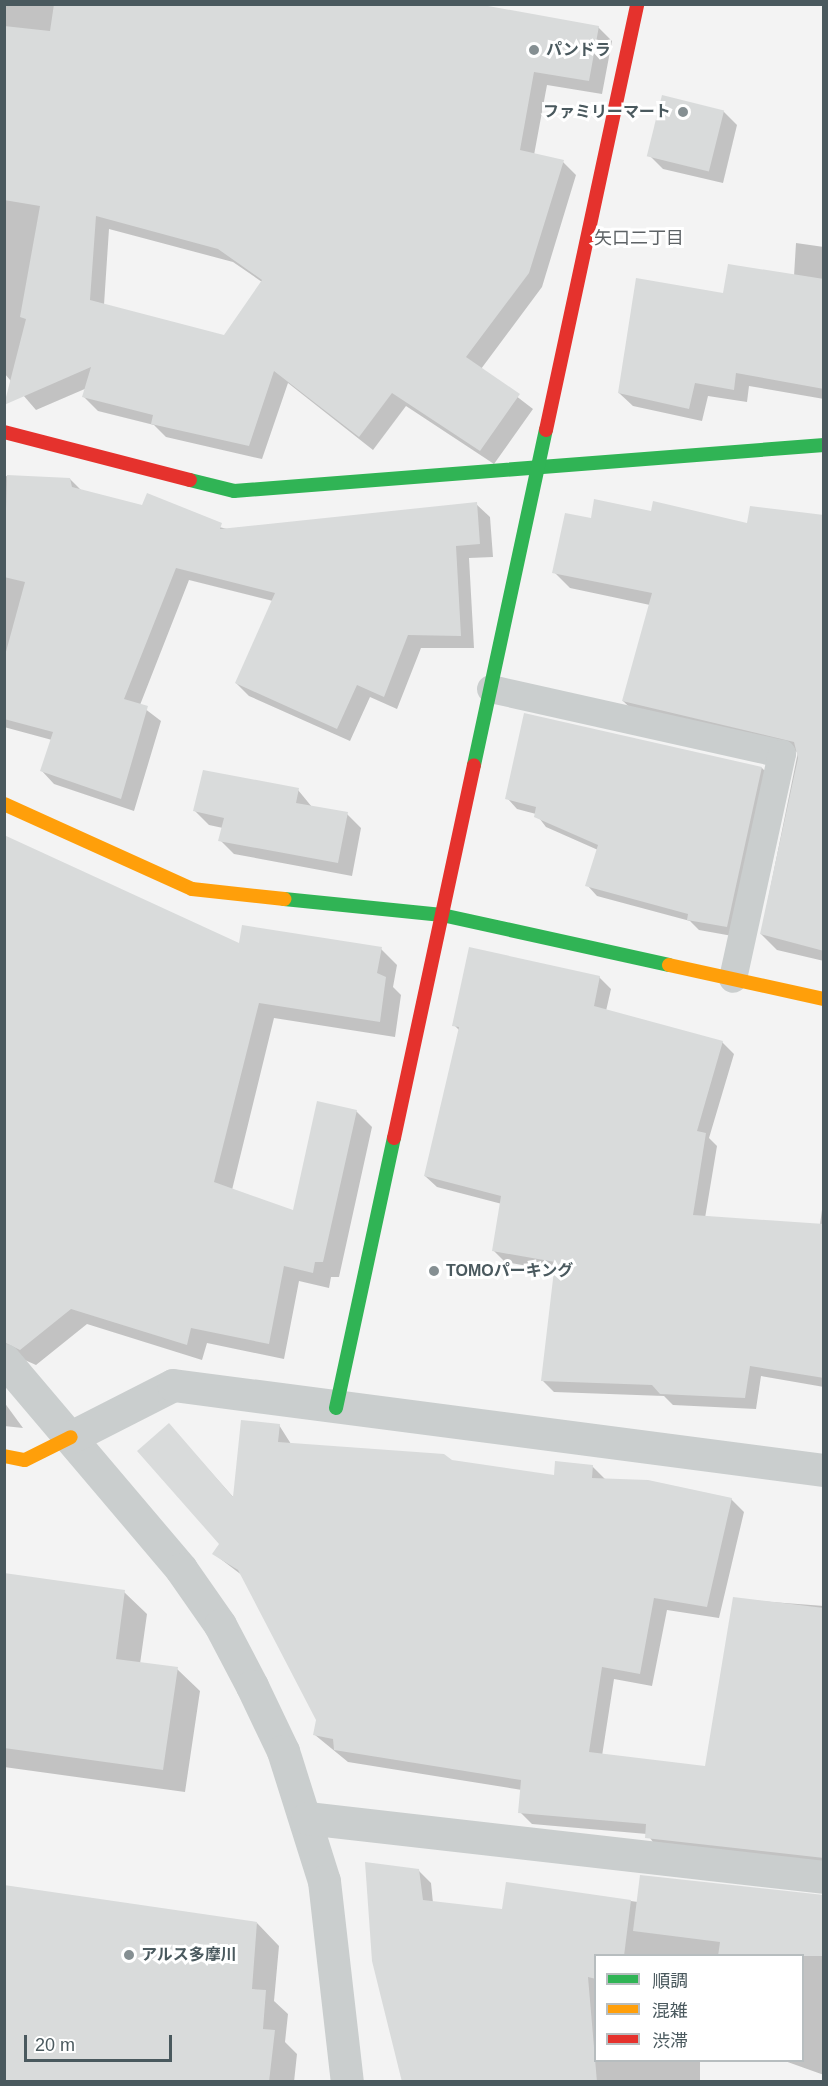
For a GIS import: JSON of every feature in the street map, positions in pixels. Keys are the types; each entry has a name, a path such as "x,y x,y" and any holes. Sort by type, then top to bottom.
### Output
{"street":[{"path":"336,1408 637,4"},
{"path":"4,432 234,491 538,469 787,444 824,445"},
{"path":"4,804 192,889 442,915 824,999"},
{"path":"4,1360 71,1437 220,1625 283,1751 307,1818 324,1881 347,2082"},
{"path":"4,1456 25,1460 173,1385 824,1470"},
{"path":"307,1818 824,1877"}],"lane":[{"path":"491,689 782,754 733,979"}],"building":[{"path":"54,4 477,4 599,26 589,81 534,72 520,150 564,160 529,273 466,357 520,394 480,451 392,393 359,437 274,371 249,446 151,424 153,415 82,397 91,367 4,405 26,319 20,317 40,206 4,200 4,26 50,31","holes":["96,216 218,249 262,280 224,335 90,300"]},
{"path":"662,95 724,110 709,172 647,156"},
{"path":"728,264 824,279 824,389 736,373 734,390 695,383 689,409 618,393 636,278 723,293"},
{"path":"7,475 70,478 72,487 142,505 147,493 222,523 220,529 477,502 480,544 456,546 461,636 408,635 384,697 357,685 337,729 235,683 275,593 176,568 124,699 148,706 121,799 40,771 53,732 4,719 4,659 25,582 4,577"},
{"path":"594,499 651,511 653,501 747,523 750,506 824,515 824,951 760,934 798,758 794,742 622,701 652,593 552,573 565,513 591,518"},
{"path":"524,713 762,767 727,927 687,920 688,914 585,886 598,845 534,817 536,807 505,799"},
{"path":"203,770 299,788 296,803 348,812 338,863 218,841 224,818 193,811"},
{"path":"4,835 239,943 242,925 382,947 377,973 386,977 380,1022 259,1003 214,1182 293,1210 317,1101 357,1110 323,1262 315,1262 313,1273 284,1266 269,1344 191,1328 187,1345 71,1309 20,1350 4,1342"},
{"path":"469,947 600,976 594,1006 723,1041 697,1131 706,1133 693,1215 824,1224 824,1378 750,1366 745,1398 660,1394 652,1385 541,1381 555,1262 492,1251 501,1196 424,1176 459,1027 452,1026"},
{"path":"241,1420 280,1424 278,1442 444,1454 452,1460 554,1475 555,1461 593,1465 592,1478 648,1480 732,1498 707,1607 654,1598 640,1674 602,1667 589,1752 705,1766 733,1597 824,1608 824,1858 645,1838 646,1824 518,1813 521,1780 334,1750 333,1739 313,1735 316,1720 238,1570 212,1554 219,1544 137,1451 169,1423 233,1497"},
{"path":"4,1573 125,1590 116,1659 178,1667 163,1770 4,1748"},
{"path":"365,1862 419,1869 423,1900 502,1909 506,1882 631,1900 624,1954 594,1954 594,1978 588,1977 597,2082 402,2082 372,1961"},
{"path":"640,1875 824,1895 824,1956 718,1954 720,1942 633,1931"},
{"name":"アルス多摩川","path":"4,1885 257,1922 252,1989 266,1990 263,2029 275,2030 269,2082 4,2082"}],"traffic: fast":[{"path":"474,765 546,430"},
{"path":"190,480 234,491 824,445"},
{"path":"284,899 442,915 669,965"},
{"path":"336,1408 394,1138"}],"traffic: slow":[{"path":"4,804 192,889 284,899"},
{"path":"669,965 824,999"},
{"path":"4,1456 25,1460 71,1437"}],"traffic: jam":[{"path":"546,430 637,4"},
{"path":"4,432 190,480"},
{"path":"394,1138 474,765"}],"place":[{"name":"パンドラ","path":"534,50"},
{"name":"ファミリーマート","path":"683,112"},
{"name":"TOMOパーキング","path":"434,1271"},
{"name":"アルス多摩川","path":"129,1955"}],"district":[{"name":"矢口二丁目","path":"639,238"}]}
